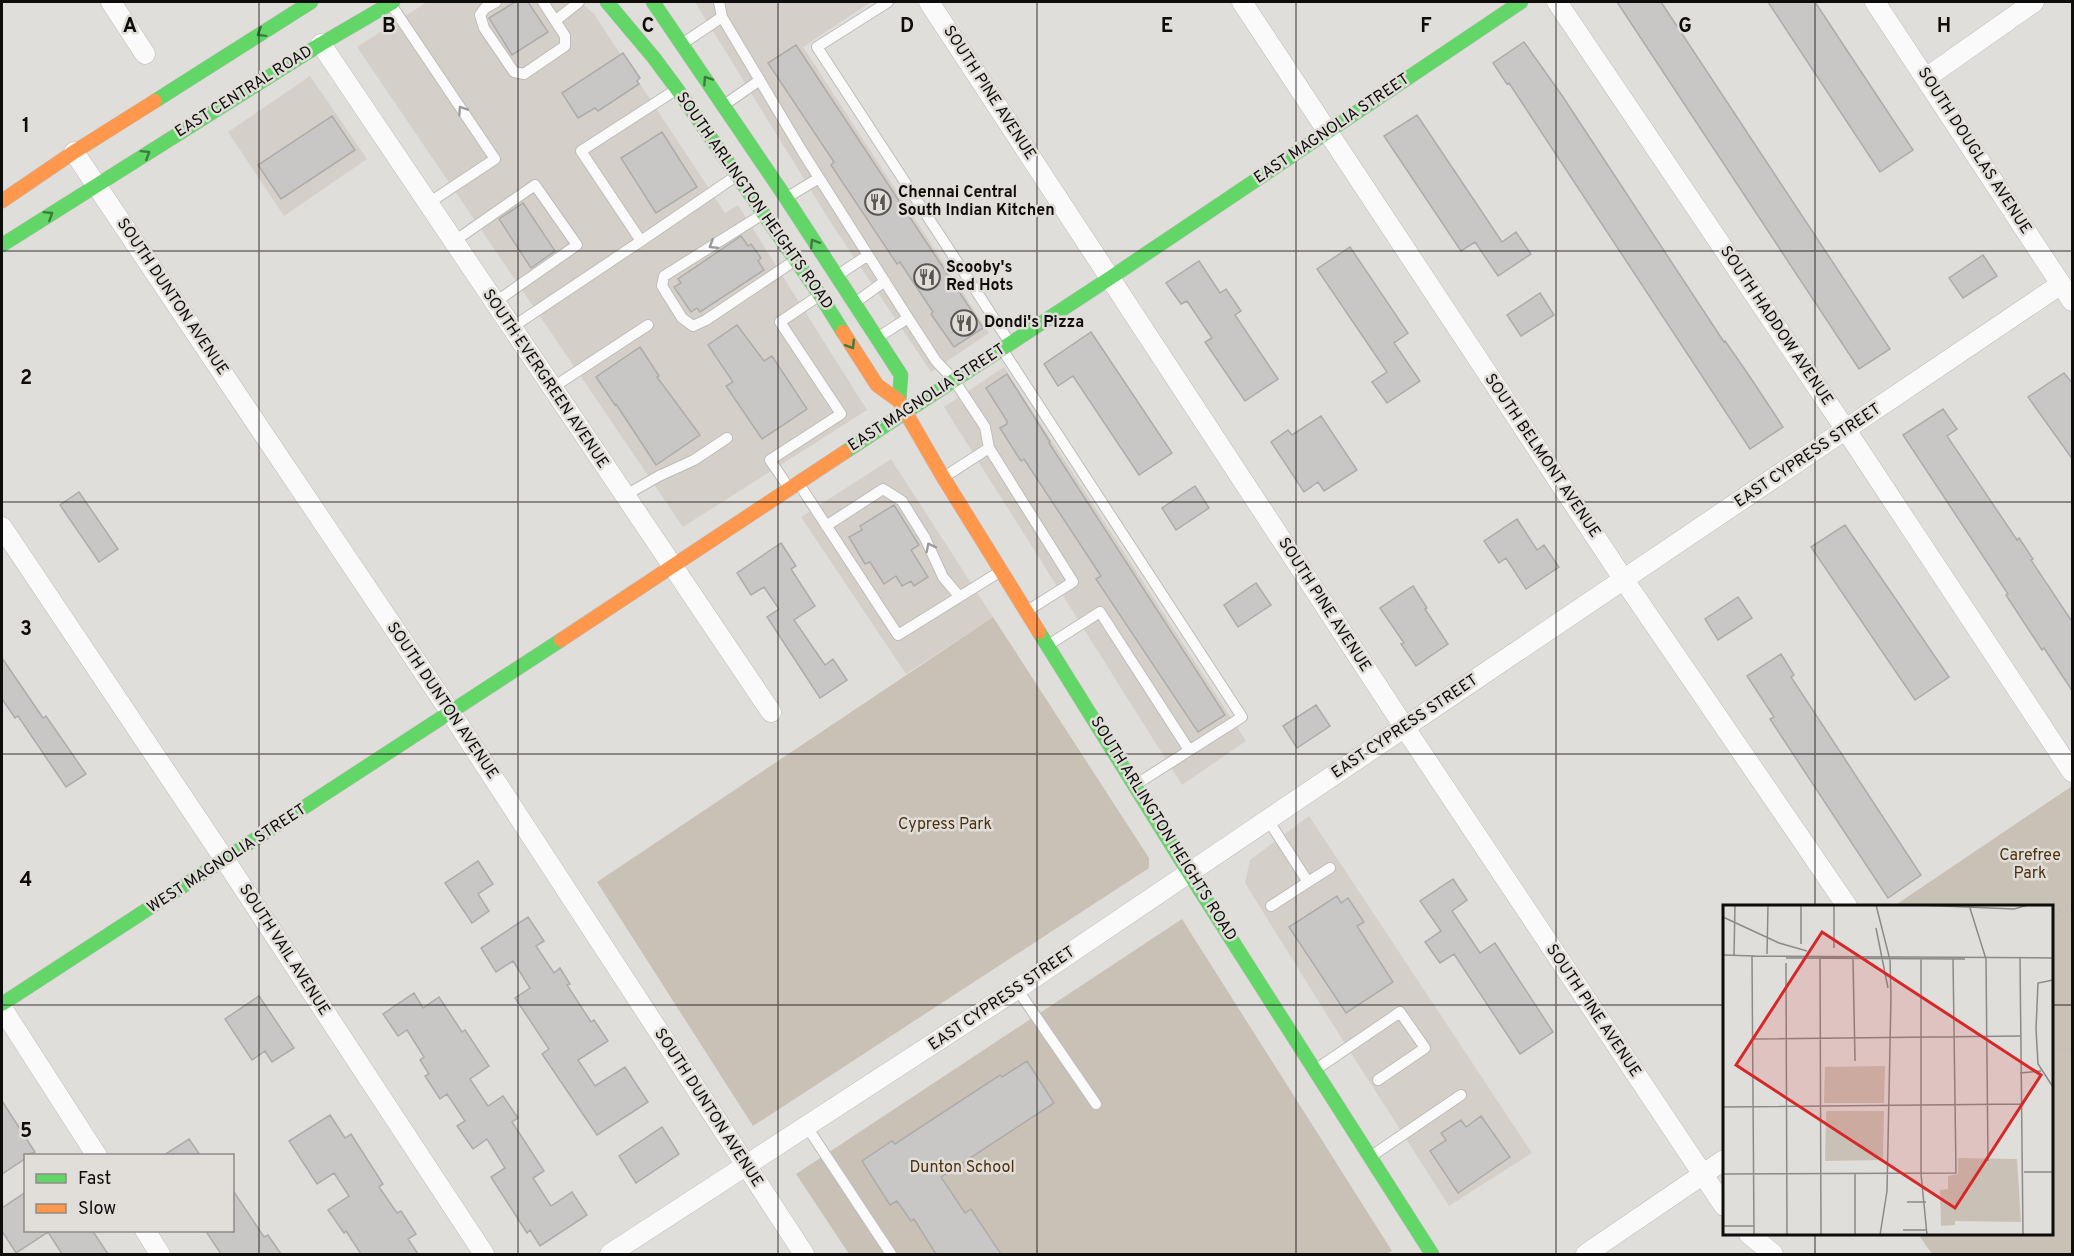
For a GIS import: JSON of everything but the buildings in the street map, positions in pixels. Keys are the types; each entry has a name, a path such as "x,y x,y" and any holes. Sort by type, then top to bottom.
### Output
{"main road":[{"path":"2,201 74,152 311,2"},
{"name":"EAST CENTRAL ROAD","path":"2,245 391,2"},
{"name":"SOUTH ARLINGTON HEIGHTS ROAD","path":"607,2 677,89 820,295 877,385 902,407 1189,873 1432,1254"},
{"name":"SOUTH ARLINGTON HEIGHTS ROAD","path":"653,2 786,198 901,375 902,407"},
{"name":"EAST MAGNOLIA STREET","path":"452,713 794,486 902,407 954,380 1110,278 1521,2"},
{"path":"22,171 74,152"},
{"name":"WEST MAGNOLIA STREET","path":"2,1006 452,713"}],"street":[{"path":"111,2 145,54"},
{"name":"SOUTH PINE AVENUE","path":"929,2 1405,728 1723,1203"},
{"name":"SOUTH BELMONT AVENUE","path":"1242,2 1624,580 1846,905"},
{"name":"SOUTH HADDOW AVENUE","path":"1557,2 1846,430 2073,772"},
{"name":"SOUTH DOUGLAS AVENUE","path":"1875,2 2073,301"},
{"path":"1926,78 2034,2"},
{"name":"SOUTH EVERGREEN AVENUE","path":"321,44 771,712"},
{"name":"SOUTH DUNTON AVENUE","path":"74,152 452,713 804,1254"},
{"name":"EAST CYPRESS STREET","path":"610,1254 1017,989 2061,284"},
{"name":"SOUTH VAIL AVENUE","path":"2,527 225,860 484,1254"},
{"path":"2,1006 96,1154"},
{"path":"1586,1254 1723,1161"},
{"path":"146,1232 160,1254"},
{"path":"1751,1235 1773,1254"}],"lane":[{"path":"391,2 495,159 427,204"},
{"path":"496,2 482,5 480,15 484,28 514,72 524,74 565,45 565,36 543,2"},
{"path":"555,21 579,2"},
{"path":"719,2 722,17 819,178 908,318 985,427 989,448 1073,582 1026,611"},
{"path":"888,2 817,48 1242,717 1135,785"},
{"path":"682,44 722,17"},
{"path":"723,105 760,80"},
{"path":"641,241 582,152 677,89"},
{"path":"511,328 736,176"},
{"path":"786,198 819,178"},
{"path":"453,242 535,185 577,245 494,303"},
{"path":"763,214 664,276 662,286 682,318 693,326 706,320 795,260"},
{"path":"835,276 868,255"},
{"path":"853,304 885,281"},
{"path":"820,295 780,322 841,414 770,460 826,526 898,635 1001,570"},
{"path":"877,339 908,318"},
{"path":"552,388 648,325"},
{"path":"624,496 694,460 727,438"},
{"path":"943,477 989,448"},
{"path":"826,526 883,489 902,501 925,537 943,577 959,596"},
{"path":"1048,645 1100,612 1189,750"},
{"path":"1268,820 1308,882"},
{"path":"1271,906 1330,868"},
{"path":"1017,989 1096,1104"},
{"path":"1315,1070 1400,1012 1425,1048 1378,1080"},
{"path":"1370,1157 1461,1095"},
{"path":"807,1127 891,1254"}],"path":[{"path":"2053,913 2073,907"},
{"path":"2053,913 2064,922"},
{"path":"2053,1046 2073,1050"}],"shaded area":[{"path":"427,2 580,2 594,14 725,213 738,205 867,410 683,527 357,47"},
{"path":"695,2 871,2 803,47 989,333 931,372 833,226"},
{"path":"310,76 367,159 284,216 228,132"},
{"path":"1004,367 1246,741 1182,785 944,407"},
{"path":"891,459 993,617 906,674 801,517"},
{"path":"1309,816 1532,1153 1449,1206 1245,883 1250,860"}],"green space":[{"name":"Cypress Park","path":"993,617 1149,858 1149,868 753,1126 597,882"},
{"name":"Carefree Park","path":"2072,786 2072,1254 1932,1254 1919,1235 2053,1235 2053,905 1895,905"},
{"name":"Dunton School","path":"1182,919 1392,1251 1386,1254 849,1254 796,1174"}],"traffic: fast":[{"path":"155,101 311,2"},
{"path":"2,245 321,44 393,2"},
{"path":"607,2 677,89 820,295 843,332"},
{"path":"653,2 786,198 901,375 899,401"},
{"path":"845,452 1110,278 1521,2"},
{"path":"1039,632 1189,873 1432,1254"},
{"path":"2,1004 561,640"}],"traffic: slow":[{"path":"2,201 155,101"},
{"path":"843,332 877,385 899,401 1039,632"},
{"path":"561,640 845,452"}],"place":[{"name":"Chennai Central South Indian Kitchen","path":"878,202"},
{"name":"Scooby's Red Hots","path":"927,277"},
{"name":"Dondi's Pizza","path":"964,323"}]}
